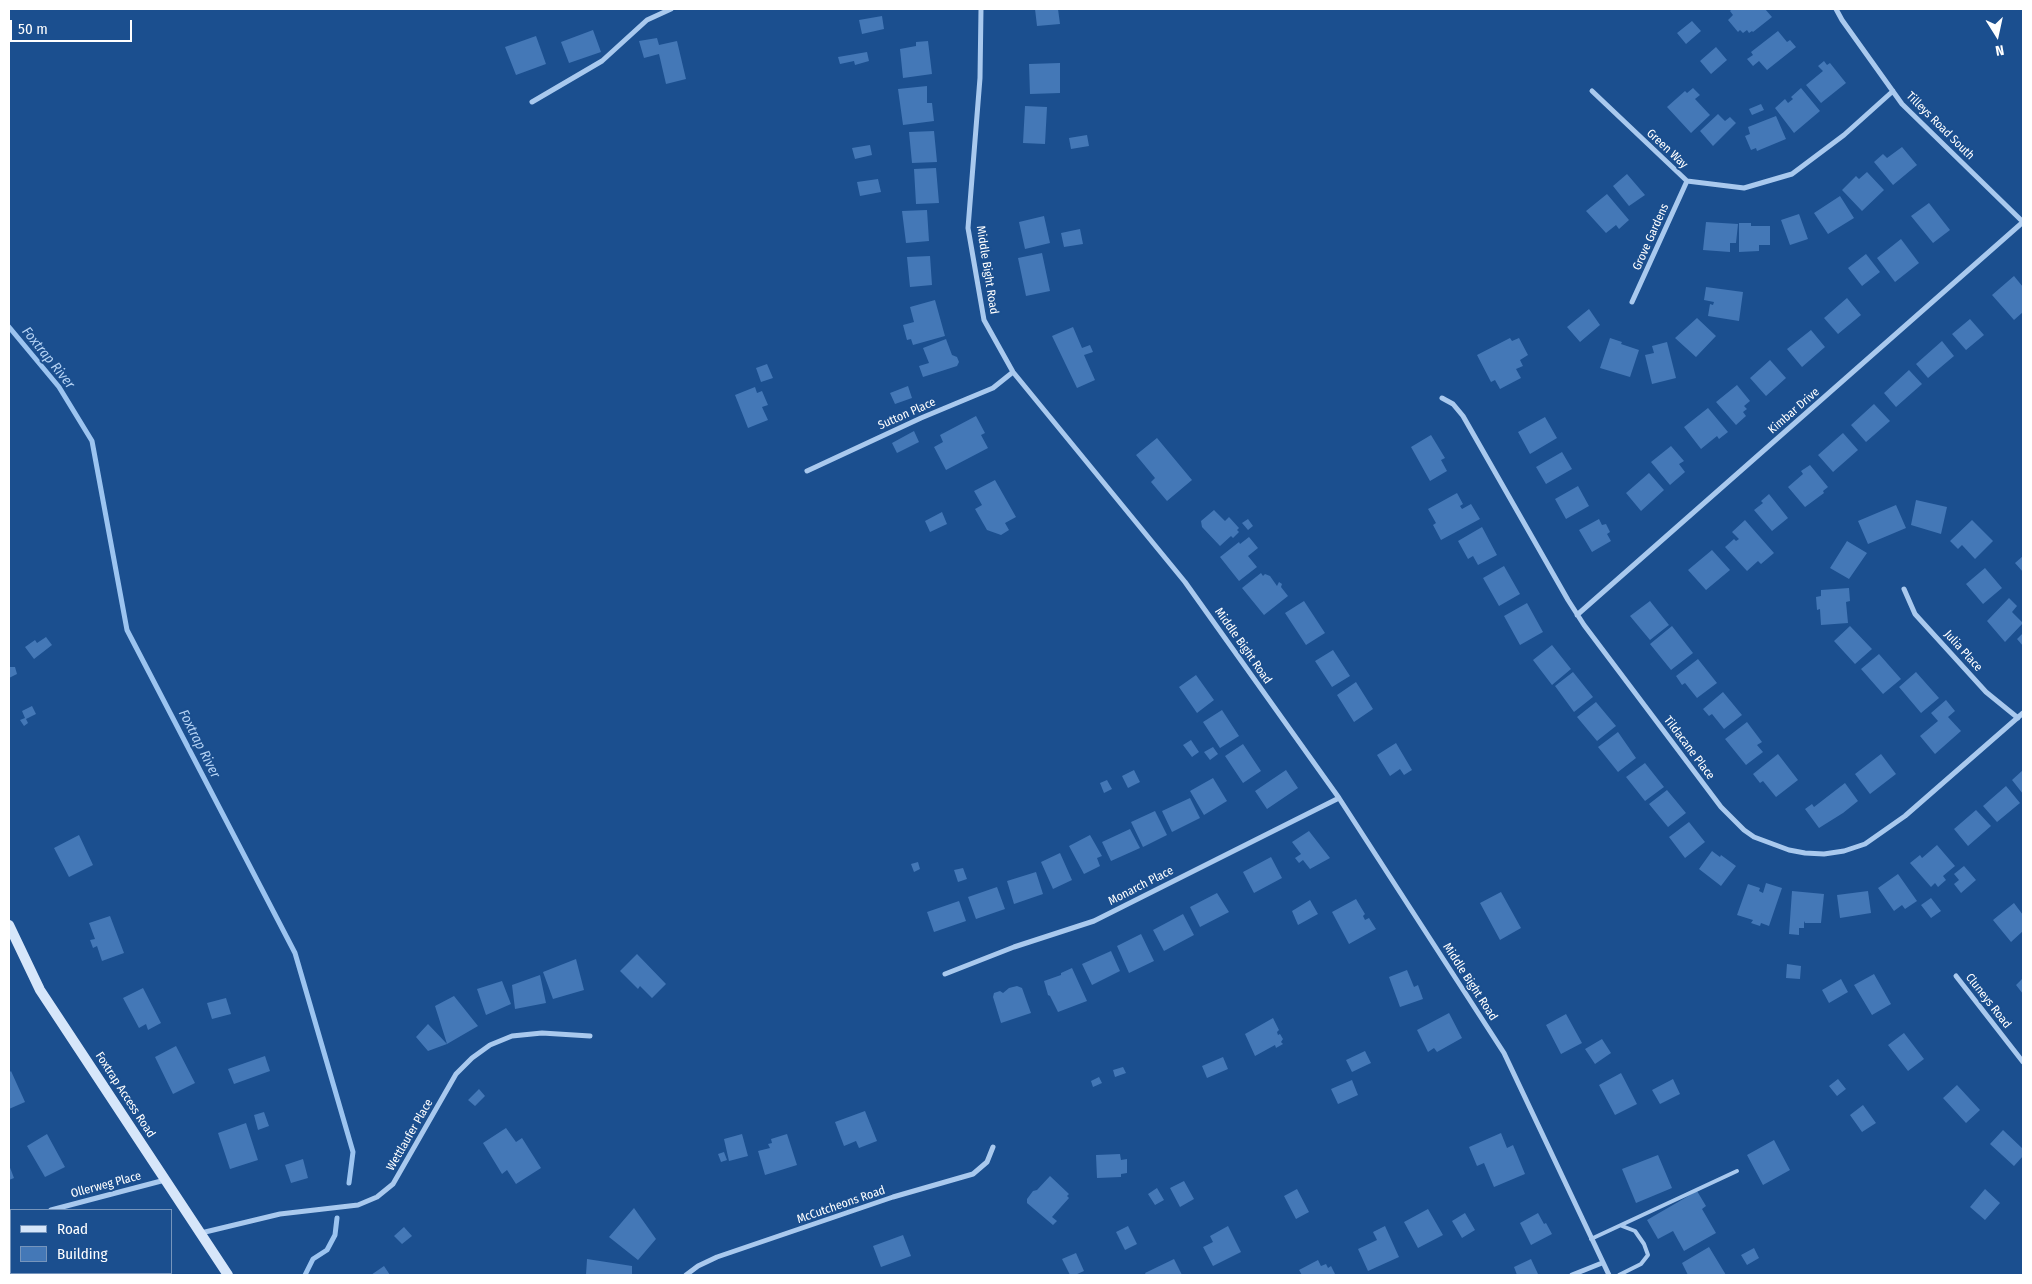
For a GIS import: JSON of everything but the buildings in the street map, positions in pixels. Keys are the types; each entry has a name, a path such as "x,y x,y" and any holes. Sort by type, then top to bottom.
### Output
{"main road":[{"name":"Foxtrap Access Road","path":"9,924 40,990 228,1275"}],"street":[{"path":"532,102 602,60 647,20 671,9"},
{"name":"Middle Bight Road","path":"981,9 980,78 968,228 984,320 1013,372 1185,582 1340,798 1504,1054 1590,1239 1609,1275"},
{"name":"Tilleys Road South","path":"1836,9 1902,104 2023,222"},
{"name":"Green Way","path":"1592,91 1687,181 1744,188 1792,174 1844,135 1893,91"},
{"name":"Grove Gardens","path":"1632,302 1687,181"},
{"name":"Kimbar Drive","path":"1578,615 2023,222"},
{"name":"Sutton Place","path":"807,471 922,418 993,388 1013,372"},
{"name":"Tildacane Place","path":"1442,398 1454,404 1463,416 1578,615 1721,807 1744,830 1754,837 1789,850 1824,854 1844,851 1865,844 1905,816 2023,713"},
{"name":"Julia Place","path":"1904,589 1915,614 1986,692 2018,718"},
{"name":"Monarch Place","path":"945,974 1014,947 1094,921 1340,798"},
{"name":"Cluneys Road","path":"1956,976 2023,1062"},
{"name":"Wettlaufer Place","path":"200,1234 280,1214 358,1204 377,1197 393,1184 456,1074 472,1058 490,1045 512,1036 542,1033 590,1036"},
{"name":"McCutcheons Road","path":"686,1275 698,1266 717,1257 893,1197 973,1174 988,1162 993,1146"},
{"name":"Ollerweg Place","path":"55,1209 165,1180"},
{"path":"1572,1275 1602,1263"}],"lane":[{"path":"1590,1239 1622,1226 1737,1171"},
{"path":"1619,1275 1641,1264 1648,1255 1644,1244 1635,1231 1622,1226"}],"waterway":[{"name":"Foxtrap River","path":"9,327 59,387 92,441 127,630 295,953 353,1152 349,1183"},
{"name":"Foxtrap River","path":"305,1275 313,1259 327,1250 335,1235 337,1218"}]}
